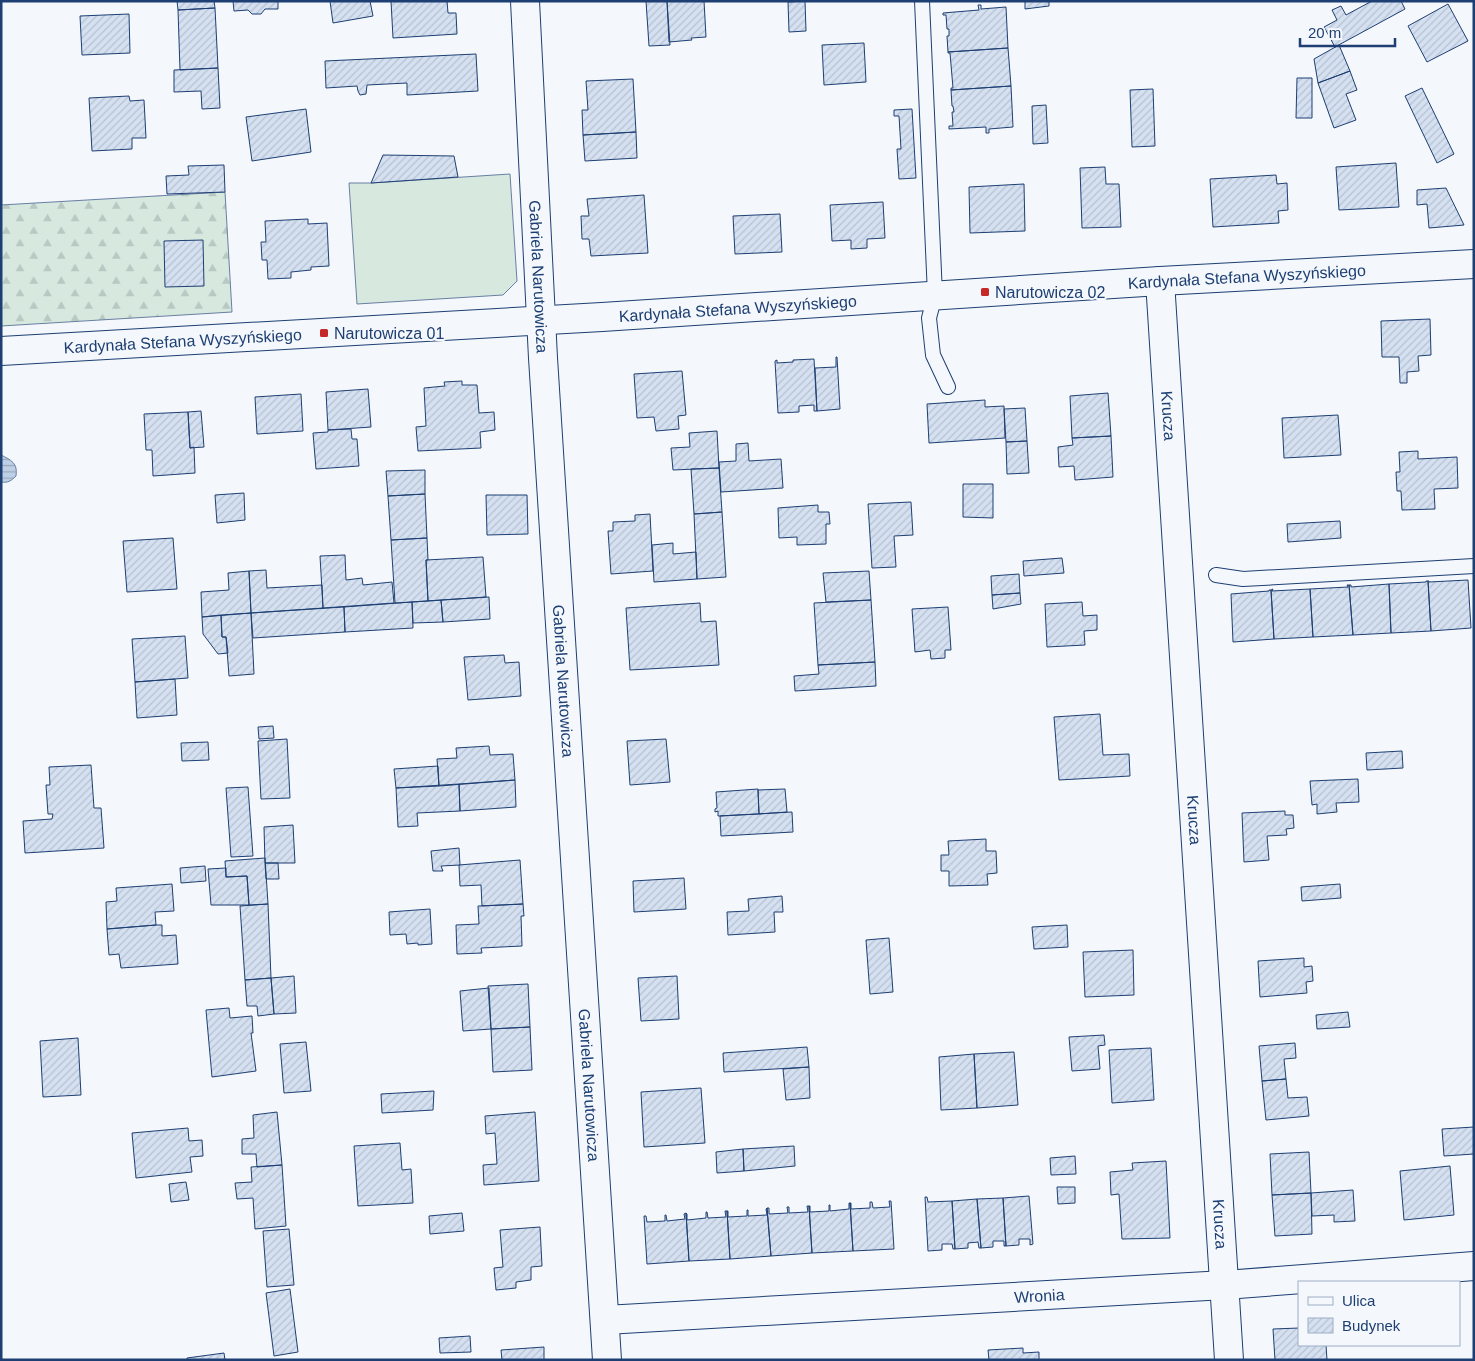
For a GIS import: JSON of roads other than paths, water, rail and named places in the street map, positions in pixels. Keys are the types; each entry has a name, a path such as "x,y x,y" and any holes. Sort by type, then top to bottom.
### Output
{"street":[{"name":"Gabriela Narutowicza","path":"525,1 541,320 608,1360"},
{"name":"Kardynała Stefana Wyszyńskiego","path":"1,351 541,320 1160,281 1474,264"},
{"name":"Krucza","path":"1160,281 1229,1360"},
{"name":"Wronia","path":"605,1320 1225,1285 1474,1266"}],"lane":[{"path":"922,1 935,296 929,318 934,355 948,387"},
{"path":"1216,575 1243,579 1474,566"}],"water":[{"path":"1,455 11,460 16,468 16,476 8,482 1,482"}],"place":[{"name":"Narutowicza 02","path":"985,292"},
{"name":"Narutowicza 01","path":"324,333"}]}
